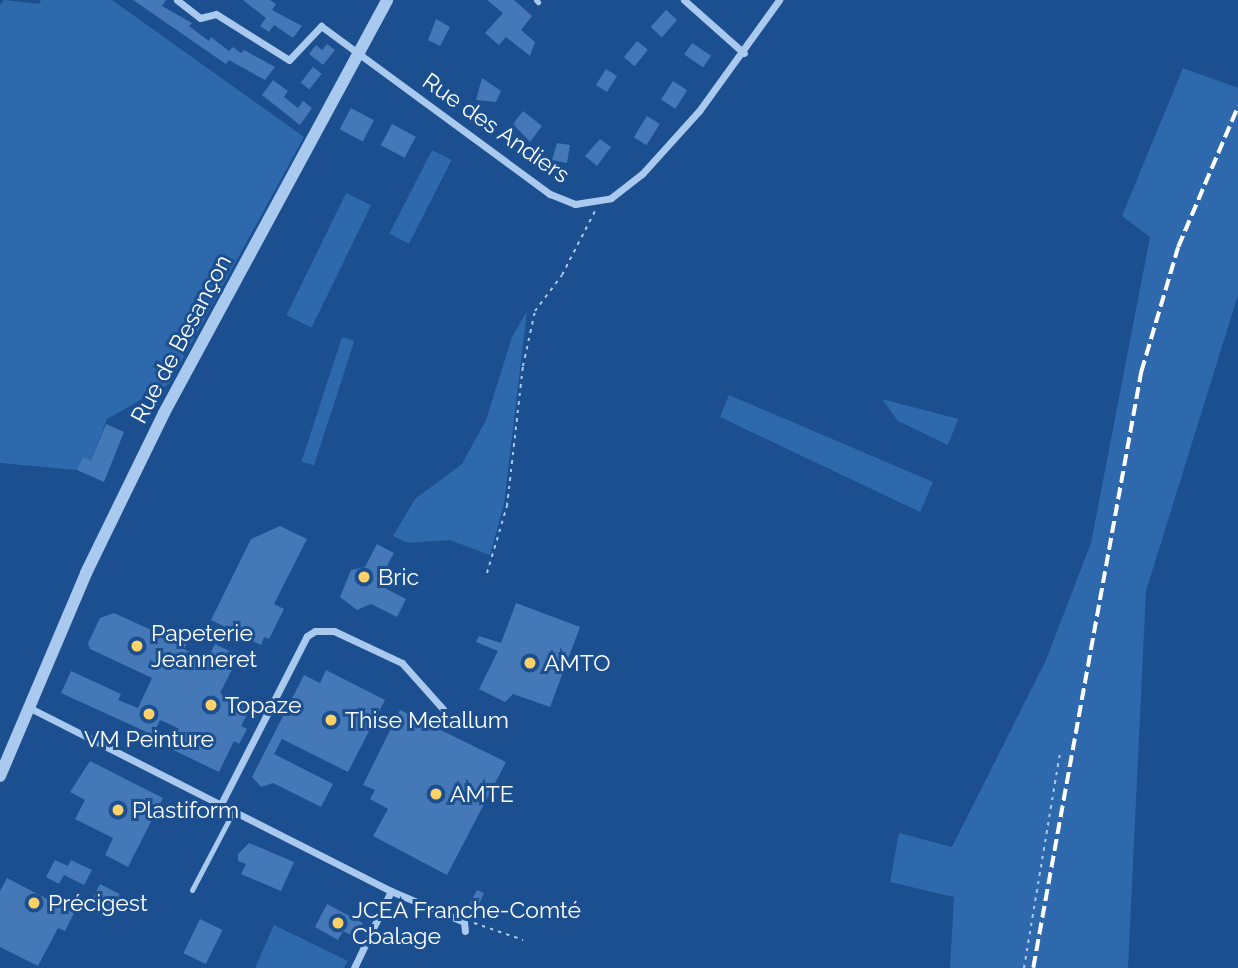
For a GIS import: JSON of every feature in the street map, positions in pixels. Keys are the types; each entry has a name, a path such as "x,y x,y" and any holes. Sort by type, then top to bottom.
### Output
{"street":[{"name":"Rue des Andiers","path":"177,0 200,18 216,14 289,60 321,26 360,52 550,194 575,204 596,204"},
{"name":"Rue de Besançon","path":"0,776 86,573 164,413 387,0"},
{"path":"684,0 744,53"},
{"path":"596,204 642,174 744,53 779,0"},
{"path":"222,802 307,636 315,631 334,631 402,663 443,709"},
{"path":"30,708 235,808 391,891 464,922 465,931"},
{"path":"354,968 391,891"}],"lane":[{"path":"192,890 235,808"}],"path":[{"path":"486,573 507,506 523,366 535,311 576,252 596,216 596,204"},
{"path":"1024,968 1060,753"},
{"path":"464,922 523,940"}],"shaded area":[{"path":"4,0 39,4 41,0 112,0 304,137 169,384 107,419 91,460 83,457 77,470 0,463 0,5"},
{"path":"1183,68 1238,88 1238,295 1146,591 1128,968 950,968 954,897 890,882 899,833 952,847 1046,660 1091,543 1150,237 1122,216"},
{"path":"432,150 452,160 409,244 389,234"},
{"path":"346,193 371,205 312,328 286,315"},
{"path":"527,311 504,504 490,555 450,540 408,543 393,536 415,499 462,464 486,420 512,337"},
{"path":"342,337 354,341 314,466 302,462"},
{"path":"729,395 933,482 920,512 720,417"},
{"path":"882,399 958,419 948,445 898,421"},
{"path":"274,925 348,961 344,968 255,968"}],"building":[{"path":"133,0 166,0 162,6 192,23 189,26 209,41 211,37 229,51 233,47 241,53 244,50 275,67 265,80 229,60 226,64"},
{"path":"243,0 270,0 276,4 272,10 302,26 293,38 274,25 269,32 260,26 266,18"},
{"path":"487,0 514,0 532,16 521,30 535,42 530,56 506,37 499,45 485,33 503,13"},
{"path":"666,10 677,20 662,37 651,27"},
{"path":"436,19 450,27 440,46 428,40"},
{"path":"637,41 648,50 635,66 624,57"},
{"path":"692,43 711,56 703,67 684,55"},
{"path":"327,44 335,50 323,65 309,54 316,45 322,50"},
{"path":"313,67 322,74 309,90 301,83"},
{"path":"606,69 617,76 607,92 596,85"},
{"path":"482,78 501,91 496,102 476,100"},
{"path":"273,80 288,91 284,97 298,108 303,101 312,108 300,125 262,95"},
{"path":"673,81 687,90 675,109 661,99"},
{"path":"351,108 374,120 363,141 340,129"},
{"path":"523,111 542,126 530,142 513,124"},
{"path":"647,116 660,124 646,145 634,137"},
{"path":"392,124 416,137 405,158 381,145"},
{"path":"600,139 611,147 597,166 585,156"},
{"path":"557,143 570,145 567,163 552,160"},
{"path":"106,424 124,432 104,482 77,470 83,457 91,460"},
{"path":"280,526 307,539 274,604 284,609 269,639 264,637 261,645 211,620 251,539"},
{"name":"Bric","path":"377,544 394,553 377,584 406,599 397,617 371,604 357,610 340,597 351,570 365,567"},
{"name":"AMTO","path":"516,603 580,627 550,707 513,694 505,702 479,689 498,651 476,642 479,636 501,643"},
{"path":"114,613 160,634 163,628 188,640 184,649 207,660 215,644 239,656 220,693 249,711 241,726 247,729 239,744 234,741 219,772 167,747 176,727 160,720 153,735 61,693 71,671 121,694 118,700 138,708 152,678 90,649 88,643 100,618"},
{"name":"Thise Metallum","path":"326,670 385,700 348,772 282,739 274,754 333,784 321,807 273,783 261,787 252,777 304,675 320,683"},
{"name":"AMTE","path":"400,710 506,762 447,875 373,836 388,809 370,799 375,790 363,785"},
{"name":"Plastiform","path":"90,761 163,798 128,867 105,855 113,838 75,819 85,800 70,792"},
{"path":"249,843 294,862 281,891 241,874 246,864 238,861 238,854"},
{"path":"55,860 68,866 71,860 92,870 84,885 64,875 59,884 46,877"},
{"path":"7,878 74,913 65,931 58,928 38,966 0,947 0,891"},
{"path":"100,884 120,894 113,907 93,897"},
{"path":"477,890 484,893 477,909 469,905"},
{"name":"JCEA Franche-Comté Cbalage","path":"327,904 363,923 355,937 343,931 338,940 315,927"},
{"path":"200,919 222,930 206,964 183,953"}],"railway":[{"path":"1033,968 1141,372 1178,247 1238,106"}],"place":[{"name":"Bric","path":"364,577"},
{"name":"Papeterie Jeanneret","path":"137,646"},
{"name":"AMTO","path":"530,663"},
{"name":"Topaze","path":"211,705"},
{"name":"VM Peinture","path":"149,714"},
{"name":"Thise Metallum","path":"331,720"},
{"name":"AMTE","path":"436,794"},
{"name":"Plastiform","path":"118,810"},
{"name":"Précigest","path":"34,903"},
{"name":"JCEA Franche-Comté Cbalage","path":"338,923"}]}
